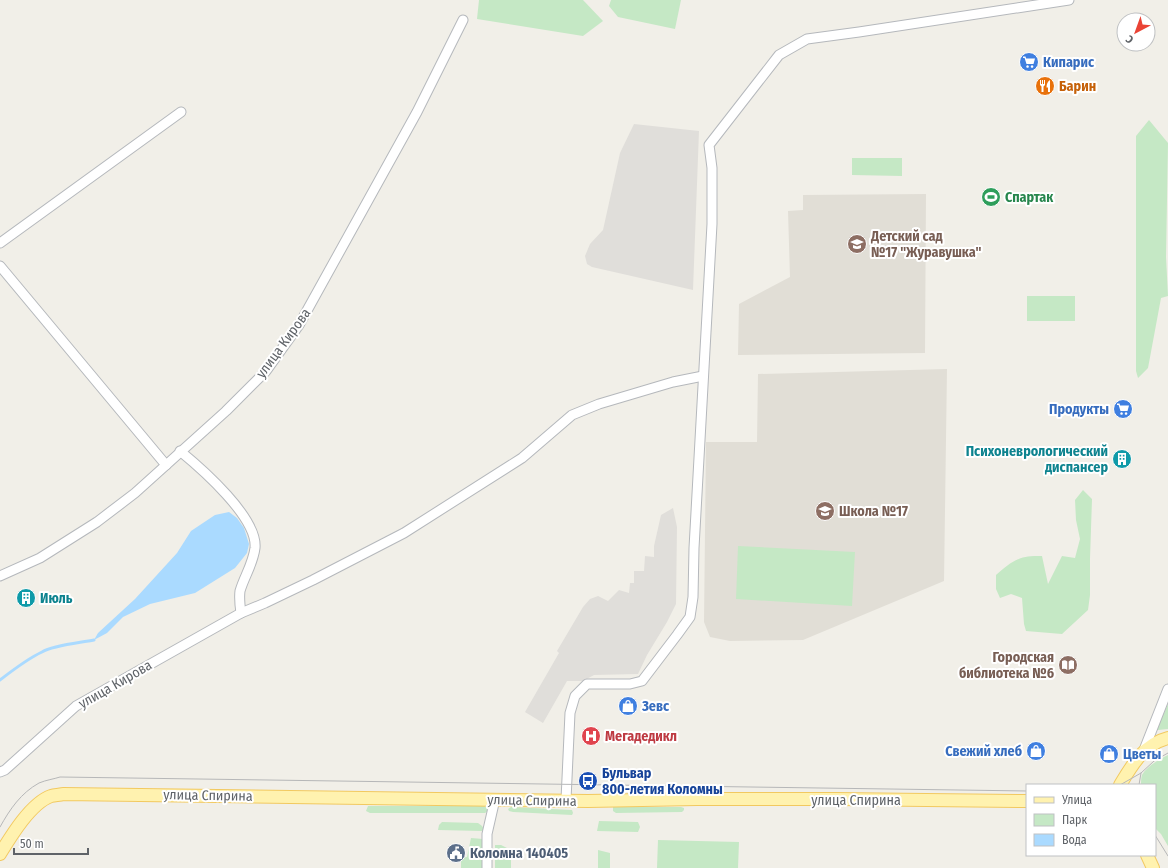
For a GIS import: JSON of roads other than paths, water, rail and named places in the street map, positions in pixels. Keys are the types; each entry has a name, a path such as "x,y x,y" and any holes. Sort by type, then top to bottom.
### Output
{"main road":[{"path":"1121,784 1131,765 1144,750 1163,739 1168,738"},
{"name":"улица Спирина","path":"0,854 18,824 39,804 50,796 64,794 84,793 566,800 835,799 1026,801"},
{"path":"1147,856 1153,868"}],"street":[{"path":"566,800 570,713 575,696 587,684 630,684 642,681 690,617 693,597 694,548 712,224 712,168 708,145 779,55 807,39 1069,0"},
{"name":"улица Кирова","path":"0,576 40,558 97,522 135,493 226,411 266,371 299,325 417,112 463,20"},
{"path":"0,243 181,112"},
{"path":"0,266 166,465"},
{"name":"улица Кирова","path":"0,772 5,770 76,706 241,613 313,580 404,533 522,458 572,415 599,404 673,382 703,376"},
{"path":"180,451 201,468 228,496 250,527 255,547 251,564 240,592 241,613"},
{"path":"1144,750 1168,689"},
{"path":"487,868 487,834 495,799"}],"water":[{"path":"229,512 237,518 244,528 249,544 247,553 235,568 195,593 150,604 123,617 107,633 94,640 98,633 135,599 177,553 191,531 215,515"}],"waterway":[{"path":"0,680 26,661 47,650 60,646 94,640"}],"tram line":[{"path":"1122,784 1141,773 1154,761 1168,753"},
{"path":"1139,784 1141,773"},
{"path":"0,827 21,797 39,783 60,777 1026,791"},
{"path":"1156,837 1168,856"}],"place":[{"name":"Кипарис","path":"1029,62"},
{"name":"Барин","path":"1045,86"},
{"name":"Спартак","path":"991,197"},
{"name":"Детский сад №17 \"Журавушка\"","path":"857,244"},
{"name":"Продукты","path":"1123,409"},
{"name":"Психоневрологический диспансер","path":"1122,459"},
{"name":"Школа №17","path":"825,511"},
{"name":"Июль","path":"26,598"},
{"name":"Городская библиотека №6","path":"1068,665"},
{"name":"Зевс","path":"628,706"},
{"name":"Мегадедикл","path":"591,736"},
{"name":"Свежий хлеб","path":"1036,751"},
{"name":"Цветы","path":"1109,754"},
{"name":"Бульвар 800-летия Коломны","path":"588,781"},
{"name":"Коломна 140405","path":"456,853"}]}
